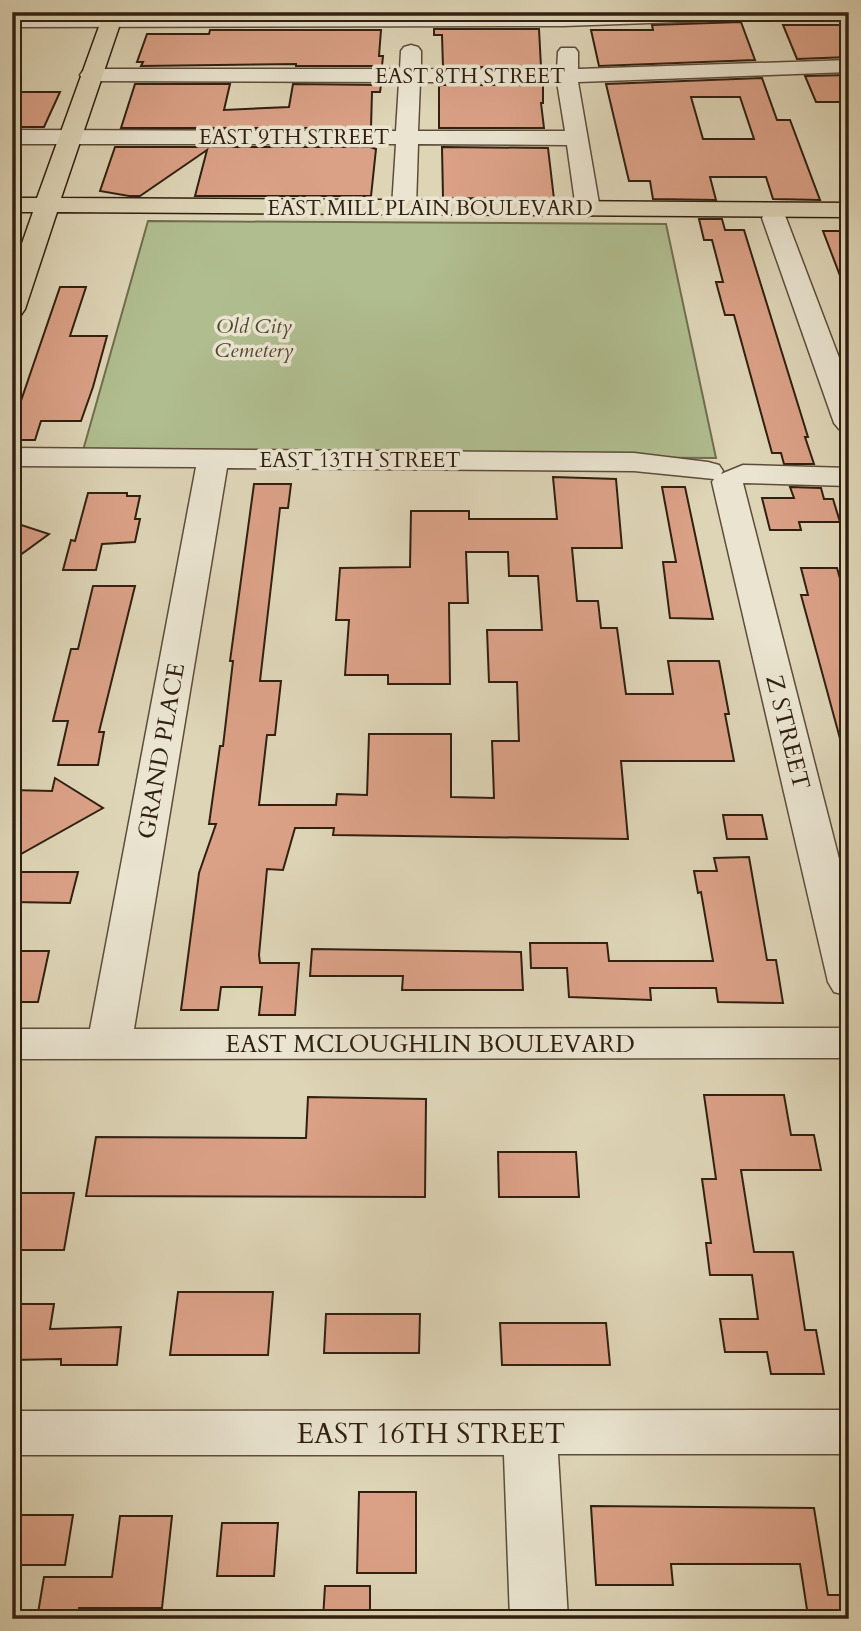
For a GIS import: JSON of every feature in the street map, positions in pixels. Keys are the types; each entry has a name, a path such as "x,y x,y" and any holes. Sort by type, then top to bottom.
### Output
{"main road":[{"path":"12,309 68,137 115,15"},
{"name":"EAST MILL PLAIN BOULEVARD","path":"12,205 46,210 849,218"},
{"name":"EAST MILL PLAIN BOULEVARD","path":"12,214 46,210 404,207 849,210"}],"street":[{"path":"12,21 115,15 412,21 789,12"},
{"path":"562,16 568,46 568,76 576,138 588,209"},
{"path":"404,207 412,21"},
{"name":"EAST 8TH STREET","path":"90,75 568,76 849,66"},
{"name":"EAST 9TH STREET","path":"12,137 576,138"},
{"path":"774,218 849,423"},
{"name":"EAST 13TH STREET","path":"12,457 634,462 726,476 849,477"},
{"name":"GRAND PLACE","path":"109,1044 212,459"},
{"name":"Z STREET","path":"726,476 849,982"},
{"name":"EAST MCLOUGHLIN BOULEVARD","path":"12,1044 849,1043"},
{"name":"EAST 16TH STREET","path":"12,1433 849,1432"},
{"path":"530,1433 538,1619"}],"green space":[{"name":"Old City Cemetery","path":"148,221 666,224 716,458 82,454"}],"building":[{"path":"741,22 755,60 599,66 591,30 653,30 652,25"},
{"path":"783,25 842,25 849,39 849,57 797,59"},
{"path":"434,29 539,29 541,67 443,67 442,35 434,35"},
{"path":"210,30 381,30 379,56 383,56 382,66 141,66 143,62 137,62 147,34 209,34"},
{"path":"849,75 849,102 816,102 805,76"},
{"path":"762,78 777,120 790,120 820,200 773,199 766,177 710,177 716,200 653,199 650,181 629,181 606,84","holes":["691,97 740,97 754,139 703,139"]},
{"path":"135,84 230,84 224,110 289,107 293,84 381,85 380,92 372,92 371,128 121,128"},
{"path":"543,85 541,103 544,128 439,128 439,86"},
{"path":"12,92 60,92 44,127 12,127"},
{"path":"115,147 376,149 371,196 195,196 207,150 140,196 129,196 100,191"},
{"path":"442,147 548,148 554,199 443,198"},
{"path":"699,219 722,219 725,230 744,230 814,464 784,464 781,453 772,453 734,315 725,315 716,282 723,282 712,240 704,240"},
{"path":"823,231 849,231 849,294 847,294"},
{"path":"60,287 86,287 70,336 107,336 93,387 81,421 41,421 35,440 12,440 12,427"},
{"path":"553,477 616,479 622,548 572,548 577,601 598,601 601,628 617,628 626,694 673,694 668,661 719,661 734,761 621,761 628,839 333,835 334,828 295,828 283,870 267,869 259,955 260,963 299,963 295,1015 259,1015 262,987 221,987 218,1010 181,1010 199,873 216,824 209,824 220,746 223,746 233,661 230,661 254,484 291,484 288,508 280,508 260,681 281,681 275,735 267,735 259,805 336,805 337,794 367,795 369,734 451,734 451,797 494,798 492,741 519,741 517,682 489,682 487,630 542,630 538,576 509,576 508,552 466,552 468,603 449,603 450,684 388,684 388,675 345,675 349,620 336,620 340,568 410,567 411,511 469,511 469,519 557,519"},
{"path":"662,487 685,487 713,619 670,618 663,562 676,562"},
{"path":"790,487 821,488 824,499 833,499 840,522 799,522 801,530 770,530 762,498 794,498"},
{"path":"88,493 127,493 127,496 140,496 135,519 140,519 135,542 102,544 96,570 63,570 71,540 75,541"},
{"path":"12,522 49,534 12,561"},
{"path":"801,568 837,568 845,596 849,596 849,745 842,746 801,595 808,595"},
{"path":"93,586 135,586 99,732 104,732 98,765 58,765 68,721 53,721 71,649 78,649"},
{"path":"55,778 103,808 12,859 12,790 52,791"},
{"path":"723,815 762,815 767,839 727,839"},
{"path":"749,857 767,960 776,960 783,1003 718,1002 716,988 650,988 651,1000 569,997 567,968 531,968 530,943 607,943 609,961 713,961 701,892 698,893 694,871 717,871 714,858"},
{"path":"12,872 78,872 70,903 12,902"},
{"path":"312,949 521,952 523,990 402,990 403,976 310,976"},
{"path":"12,951 49,951 38,1002 12,1002"},
{"path":"704,1095 784,1095 791,1135 814,1135 821,1170 741,1170 754,1252 793,1252 805,1330 816,1330 824,1374 771,1374 767,1352 725,1352 720,1319 758,1319 752,1275 710,1275 706,1243 711,1243 702,1179 716,1179"},
{"path":"308,1097 426,1099 425,1197 86,1196 96,1137 306,1138"},
{"path":"498,1152 576,1152 579,1197 499,1197"},
{"path":"12,1193 74,1193 64,1250 12,1250"},
{"path":"178,1292 273,1292 268,1355 170,1355"},
{"path":"12,1304 54,1304 50,1329 121,1327 117,1365 61,1365 61,1359 12,1360"},
{"path":"326,1314 420,1314 419,1353 324,1353"},
{"path":"500,1323 606,1323 610,1365 502,1365"},
{"path":"359,1492 416,1492 416,1573 357,1573"},
{"path":"591,1506 814,1508 828,1595 849,1595 849,1619 808,1616 800,1564 671,1564 673,1585 596,1585"},
{"path":"12,1515 73,1515 65,1565 12,1565"},
{"path":"120,1516 172,1516 162,1608 79,1608 78,1619 37,1619 44,1577 112,1577"},
{"path":"222,1523 278,1523 274,1576 217,1576"},
{"path":"325,1586 370,1586 370,1619 323,1619"}]}
